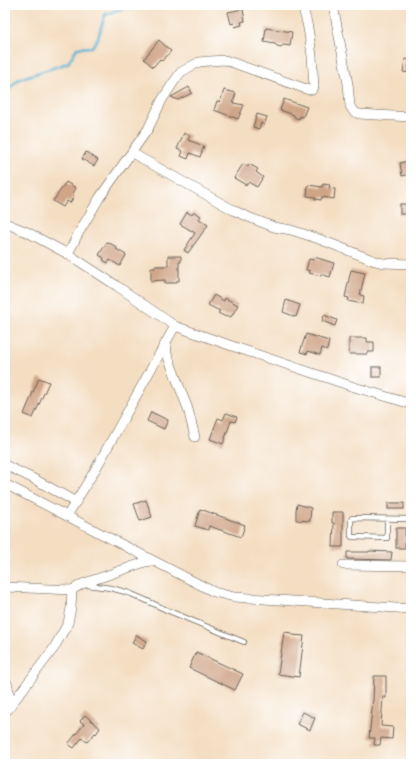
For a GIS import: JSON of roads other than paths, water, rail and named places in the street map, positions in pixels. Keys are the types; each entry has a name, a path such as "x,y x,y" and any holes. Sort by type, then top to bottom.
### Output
{"street":[{"path":"68,254 100,197 132,153 148,128 162,100 181,72 199,62 225,60 312,90 314,87 312,56 307,23 302,5"},
{"path":"333,5 348,84 350,106 353,111 359,114 411,117"},
{"path":"132,153 235,211 254,219 312,237 375,261 383,263 411,264"},
{"path":"5,223 27,232 68,254 175,326 351,386 411,404"},
{"path":"67,516 175,326"},
{"path":"166,342 168,359 188,409 195,437"},
{"path":"5,465 34,478 76,502"},
{"path":"5,484 214,592 234,597 411,609"},
{"path":"5,587 72,590 82,584 154,561"},
{"path":"343,565 411,566"},
{"path":"8,709 54,648 68,623 72,590"},
{"path":"5,680 8,686 8,709"}],"lane":[{"path":"387,519 387,538 351,536 352,518 411,519"},
{"path":"82,584 111,588 129,593 244,642"}],"waterway":[{"path":"5,93 19,79 68,63 77,48 92,47 98,38 105,15 131,5"}]}
